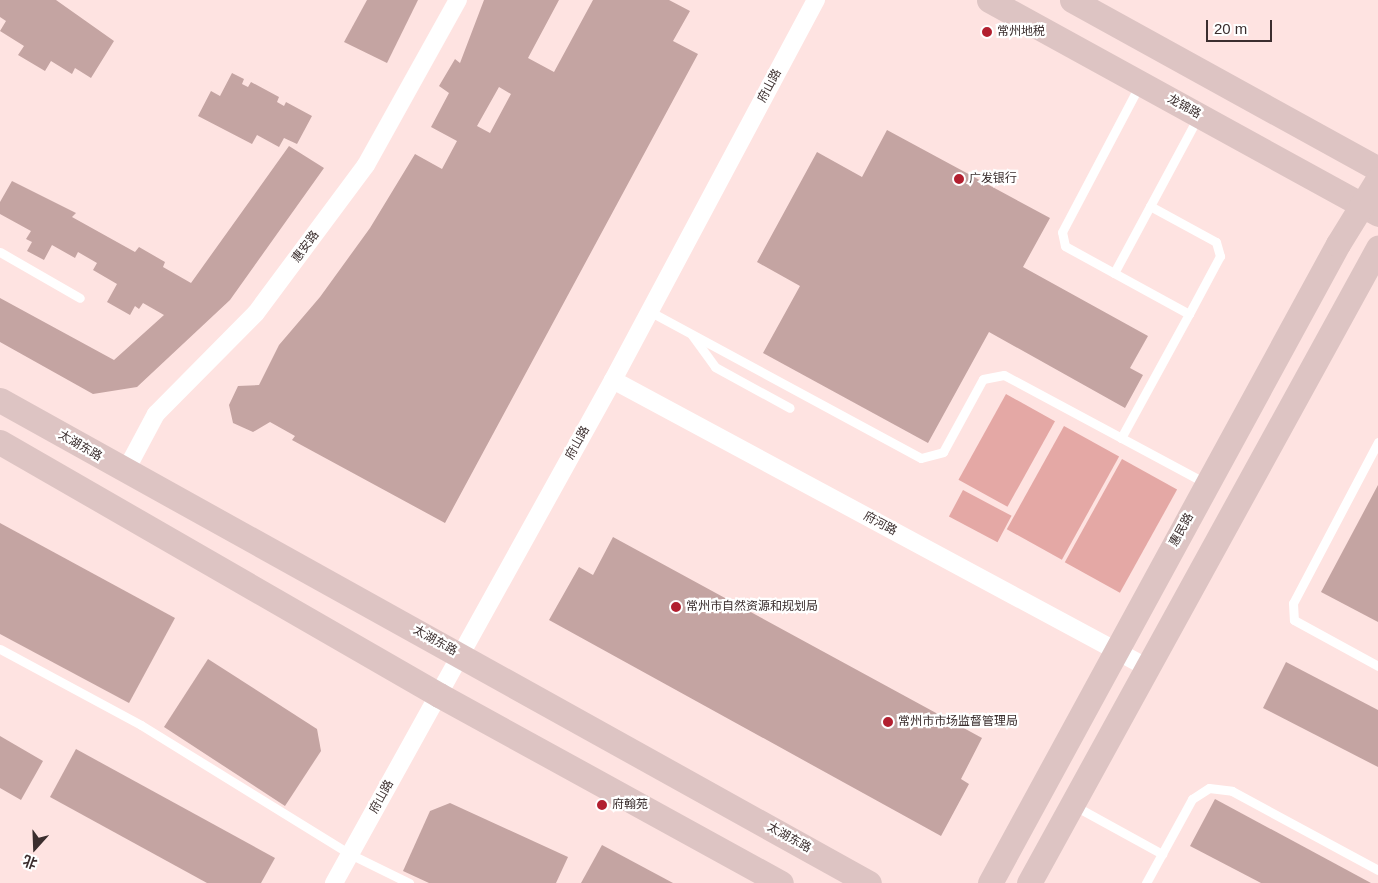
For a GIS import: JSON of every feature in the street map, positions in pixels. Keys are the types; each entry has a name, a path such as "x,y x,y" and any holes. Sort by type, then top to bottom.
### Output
{"main road":[{"name":"龙锦路","path":"989,0 1370,210"},
{"path":"1072,0 1378,169"},
{"name":"惠民路","path":"990,883 1207,484 1370,210 1378,179"},
{"path":"1029,883 1378,248"},
{"name":"太湖东路","path":"0,400 125,472 869,883"},
{"path":"0,442 439,695 781,883"}],"street":[{"name":"惠安路","path":"125,472 156,414 256,313 366,165 458,0"},
{"name":"府山路","path":"334,883 613,380 816,0"},
{"name":"府河路","path":"613,380 1148,668"}],"lane":[{"path":"1140,83 1062,232 1064,246 1189,314"},
{"path":"1114,273 1198,115"},
{"path":"1121,438 1220,256 1216,242 1150,206"},
{"path":"0,252 80,298"},
{"path":"649,311 921,458 943,452 983,379 1004,376 1207,484"},
{"path":"690,333 715,367 790,408"},
{"path":"1378,442 1293,603 1294,620 1378,666"},
{"path":"0,649 141,725 350,854 409,883"},
{"path":"1146,883 1192,799 1209,788 1232,790 1378,870"},
{"path":"1072,805 1162,854"}],"shaded area":[{"path":"1006,394 1055,421 1007,507 958,480"},
{"path":"1064,426 1119,457 1062,560 1007,529"},
{"path":"1122,459 1177,490 1120,593 1065,562"},
{"path":"963,490 1012,516 997,542 949,516"}],"building":[{"path":"0,0 56,0 114,41 91,78 75,68 72,74 51,61 45,71 18,55 24,46 0,31 6,21 0,17"},
{"path":"367,0 418,0 387,63 344,42"},
{"path":"484,0 559,0 528,58 554,72 593,0 669,0 690,11 673,41 698,54 445,523 292,440 295,436 270,422 253,432 233,423 229,405 238,386 259,385 279,345 320,297 370,228 415,154 442,169 457,141 431,127 449,93 439,86 455,59 460,63","holes":["499,87 511,94 490,133 477,126"]},
{"path":"232,73 244,79 242,84 248,87 251,82 279,97 277,102 284,106 286,102 312,116 297,144 284,138 279,147 257,135 252,144 198,116 211,91 220,96"},
{"path":"887,130 1050,218 1023,267 1148,336 1130,368 1143,375 1125,408 989,332 928,443 763,353 800,286 757,262 817,152 862,177"},
{"path":"289,146 324,168 230,300 137,387 93,394 0,342 0,298 114,360 164,315 143,303 139,309 135,306 130,315 107,302 117,284 93,270 97,263 78,252 75,258 52,245 44,260 27,251 32,242 26,239 31,231 0,214 0,202 12,181 76,213 72,217 135,252 139,247 165,262 163,267 191,283"},
{"path":"1378,485 1378,622 1321,592"},
{"path":"0,523 175,618 129,703 0,634"},
{"path":"613,537 982,738 961,779 969,784 941,836 549,620 579,567 593,575"},
{"path":"208,659 317,729 321,751 285,806 164,727"},
{"path":"1286,662 1378,710 1378,767 1263,708"},
{"path":"0,736 43,761 21,800 0,788"},
{"path":"76,749 275,858 261,883 207,883 50,797"},
{"path":"1215,799 1371,883 1261,883 1190,846"},
{"path":"450,803 568,857 556,883 429,883 403,871 430,811"},
{"path":"602,845 673,883 581,883"}],"place":[{"name":"常州地税","path":"987,32"},
{"name":"广发银行","path":"959,179"},
{"name":"常州市自然资源和规划局","path":"676,607"},
{"name":"常州市市场监督管理局","path":"888,722"},
{"name":"府翰苑","path":"602,805"}]}
